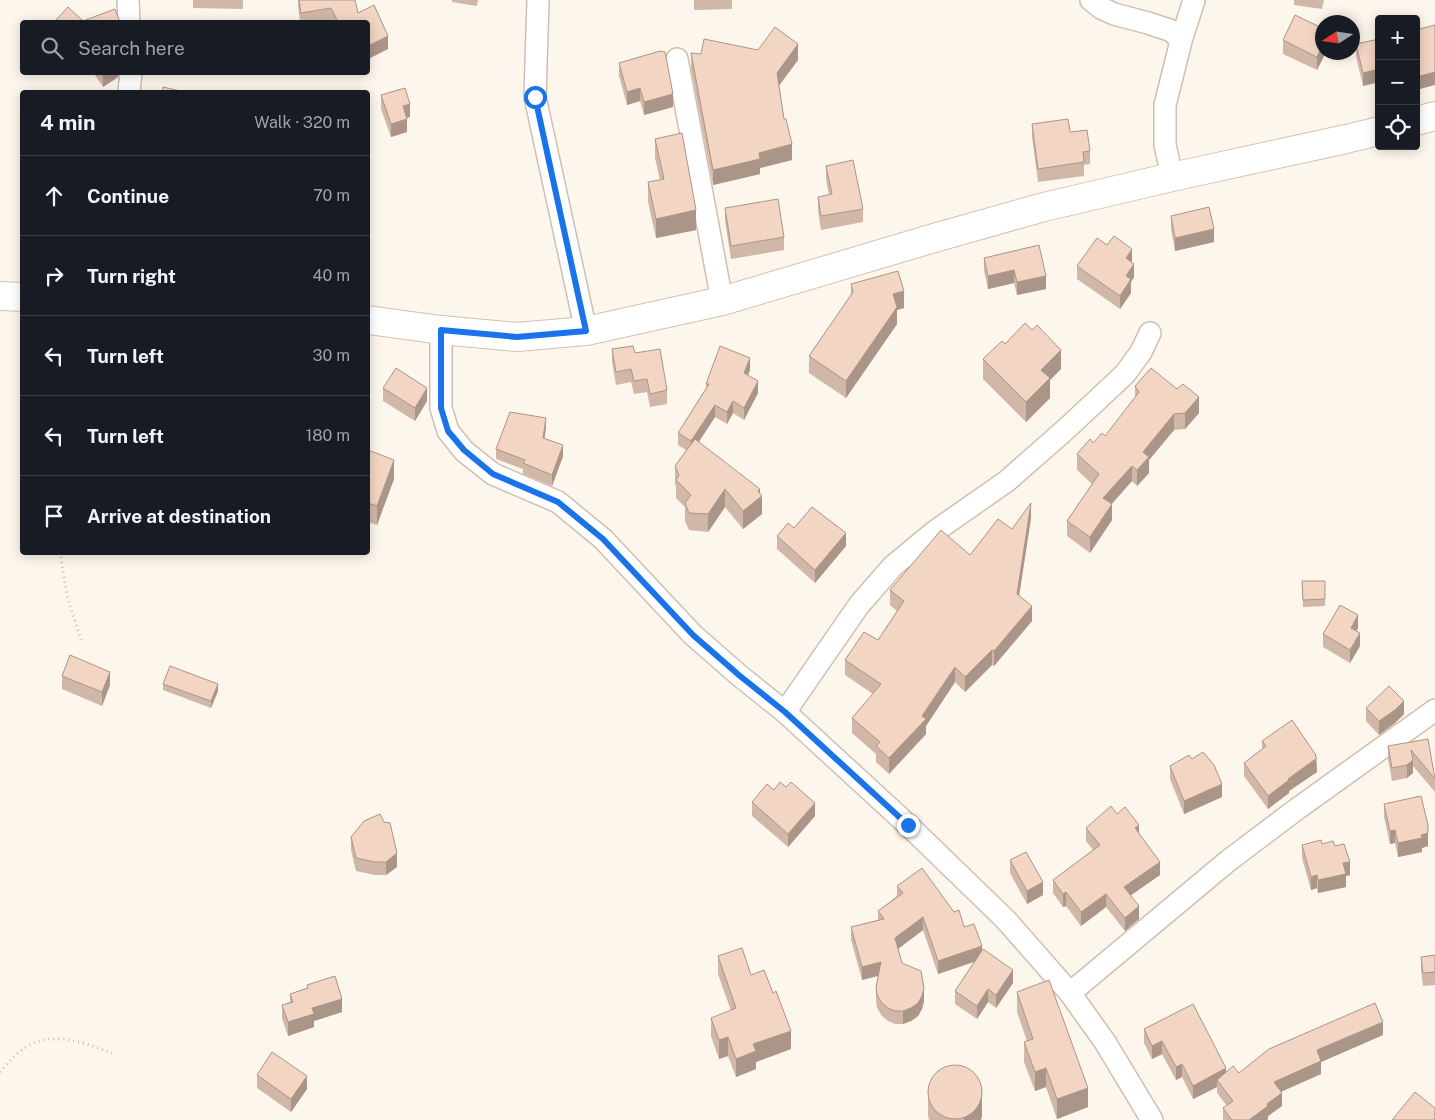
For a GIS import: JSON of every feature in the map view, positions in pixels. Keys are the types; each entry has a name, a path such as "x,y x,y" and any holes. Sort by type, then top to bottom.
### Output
{"street":[{"path":"128,0 129,20"},
{"path":"538,0 535,97 586,331"},
{"path":"1091,0 1101,8 1114,14 1148,22 1172,31 1181,40"},
{"path":"1172,177 1165,145 1166,105 1181,40 1194,0"},
{"path":"677,59 722,301"},
{"path":"129,90 131,75"},
{"path":"1420,120 1435,116"},
{"path":"370,320 441,330 517,337 586,331 722,301 941,236 1044,208 1172,177 1375,132"},
{"path":"0,296 20,297"},
{"path":"441,330 441,408 448,431 464,450 493,474 558,502 603,539 693,635 785,712 908,825 1006,920 1070,993 1105,1042 1152,1120"},
{"path":"785,712 859,605 893,566 934,532 1007,481 1065,430 1125,374 1141,352 1150,333"},
{"path":"1070,993 1228,861 1435,710"}],"path":[{"path":"60,555 67,596 81,640"},
{"path":"0,1072 26,1047 48,1038 81,1042 112,1053"}],"building":[{"path":"299,0 355,0 358,13 374,5 388,36 370,45 370,20 337,20 331,8 301,13"},
{"path":"68,7 82,20 56,20"},
{"path":"115,9 119,20 86,20"},
{"path":"1295,15 1315,25 1315,56 1283,40"},
{"path":"1435,25 1435,72 1420,76 1420,60 1420,29"},
{"path":"775,27 798,44 777,73 784,119 786,119 792,144 759,153 760,159 713,170 691,53 701,54 704,39 758,50"},
{"path":"1375,40 1375,70 1363,73 1360,60 1360,43"},
{"path":"660,51 665,52 673,94 644,102 640,88 627,92 619,63"},
{"path":"163,87 176,90 162,90"},
{"path":"405,88 410,104 403,106 407,119 391,124 381,95"},
{"path":"1068,119 1070,132 1087,130 1090,151 1083,152 1084,162 1038,169 1032,124"},
{"path":"682,133 696,210 656,219 648,182 664,179 655,139"},
{"path":"853,160 863,209 821,216 818,197 832,194 826,166"},
{"path":"778,199 784,237 731,246 725,208"},
{"path":"1209,207 1214,229 1175,238 1171,216"},
{"path":"1114,236 1132,249 1126,258 1134,264 1126,276 1131,279 1120,296 1077,266 1097,238 1107,245"},
{"path":"1039,245 1046,276 1017,282 1014,270 988,276 984,258"},
{"path":"898,271 904,291 893,294 897,307 846,381 809,356 853,292 851,284"},
{"path":"1025,323 1032,330 1037,325 1061,350 1041,370 1050,378 1026,402 983,359 1002,341 1005,344"},
{"path":"633,346 635,353 660,349 667,390 650,394 647,379 634,381 631,369 616,372 612,349"},
{"path":"720,346 750,358 744,373 758,381 744,408 733,401 727,412 715,405 691,441 678,433 709,384 706,384"},
{"path":"396,368 427,388 415,408 383,388"},
{"path":"1151,368 1177,389 1183,384 1199,397 1185,413 1174,414 1143,452 1149,457 1137,470 1132,466 1103,498 1112,504 1090,537 1067,521 1099,474 1077,454 1090,439 1093,443 1102,433 1105,436 1139,392 1135,386"},
{"path":"510,412 546,418 543,438 563,445 552,475 523,463 525,460 496,449"},
{"path":"695,439 760,489 758,491 762,496 743,511 725,489 708,514 689,513 685,503 691,495 676,480 679,475 675,466"},
{"path":"370,451 394,460 377,506 370,504"},
{"path":"1031,503 1017,594 1032,606 994,651 992,650 965,677 955,667 922,716 926,719 889,758 876,746 880,742 852,718 881,684 845,660 864,632 878,640 904,601 890,590 941,530 970,555 998,519 1012,529"},
{"path":"812,507 846,533 815,570 777,536 788,523 794,528"},
{"path":"1302,581 1325,581 1325,599 1303,600"},
{"path":"1340,605 1358,615 1351,628 1360,633 1350,650 1323,634"},
{"path":"70,655 110,672 102,692 62,676"},
{"path":"170,666 218,684 211,701 163,684"},
{"path":"1389,686 1404,701 1379,721 1366,708"},
{"path":"1292,720 1317,758 1268,796 1244,763 1266,746 1262,741"},
{"path":"1428,739 1435,779 1411,750 1413,760 1407,765 1392,768 1388,746"},
{"path":"1203,752 1214,765 1222,784 1184,801 1170,766 1189,755 1192,759"},
{"path":"780,782 786,787 791,782 815,803 788,834 752,802 767,784 774,790"},
{"path":"1421,796 1428,833 1421,835 1422,838 1398,843 1395,830 1390,831 1384,804"},
{"path":"1111,806 1117,814 1125,807 1139,825 1135,828 1160,862 1124,887 1139,906 1125,918 1106,894 1081,912 1066,892 1063,894 1053,880 1100,845 1086,828"},
{"path":"380,814 384,822 390,823 397,853 386,862 356,858 351,837 364,821"},
{"path":"1321,840 1322,844 1333,841 1335,846 1344,844 1350,862 1343,863 1346,874 1318,880 1317,875 1311,877 1302,845"},
{"path":"1026,852 1043,882 1027,891 1010,860"},
{"path":"922,868 954,912 959,910 964,927 974,924 982,946 938,961 923,917 895,938 902,963 921,971 924,988 922,996 918,1003 911,1008 895,1011 882,1003 877,995 876,987 881,962 862,967 851,927 884,919 878,911 903,893 897,886"},
{"path":"742,948 751,975 764,970 773,993 776,991 791,1031 753,1044 756,1051 736,1059 728,1037 719,1040 711,1018 736,1008 718,956"},
{"path":"983,949 1013,970 996,995 988,989 977,1006 955,991"},
{"path":"1435,955 1435,972 1423,973 1421,957"},
{"path":"335,976 342,999 312,1008 314,1014 288,1022 282,1005 293,1002 290,994 308,988 307,985"},
{"path":"1049,980 1088,1088 1057,1099 1046,1068 1035,1072 1024,1042 1033,1039 1017,992"},
{"path":"1375,1003 1383,1022 1317,1050 1321,1061 1274,1082 1282,1093 1267,1104 1268,1106 1249,1120 1232,1120 1223,1108 1233,1101 1217,1080 1233,1066 1239,1073 1269,1049"},
{"path":"1193,1004 1226,1068 1193,1086 1182,1064 1176,1067 1162,1041 1152,1046 1144,1029"},
{"path":"272,1052 307,1076 291,1099 257,1075"},
{"path":"950,1065 960,1065 970,1069 978,1077 982,1092 978,1107 970,1115 960,1119 950,1119 940,1115 932,1107 928,1097 928,1087 932,1077 940,1069"},
{"path":"1415,1092 1435,1108 1435,1120 1392,1120"}],"route":[{"path":"535,97 586,331 517,337 441,330 441,408 448,431 464,450 493,474 558,502 603,539 658,600 693,635 785,712 908,825"}]}
